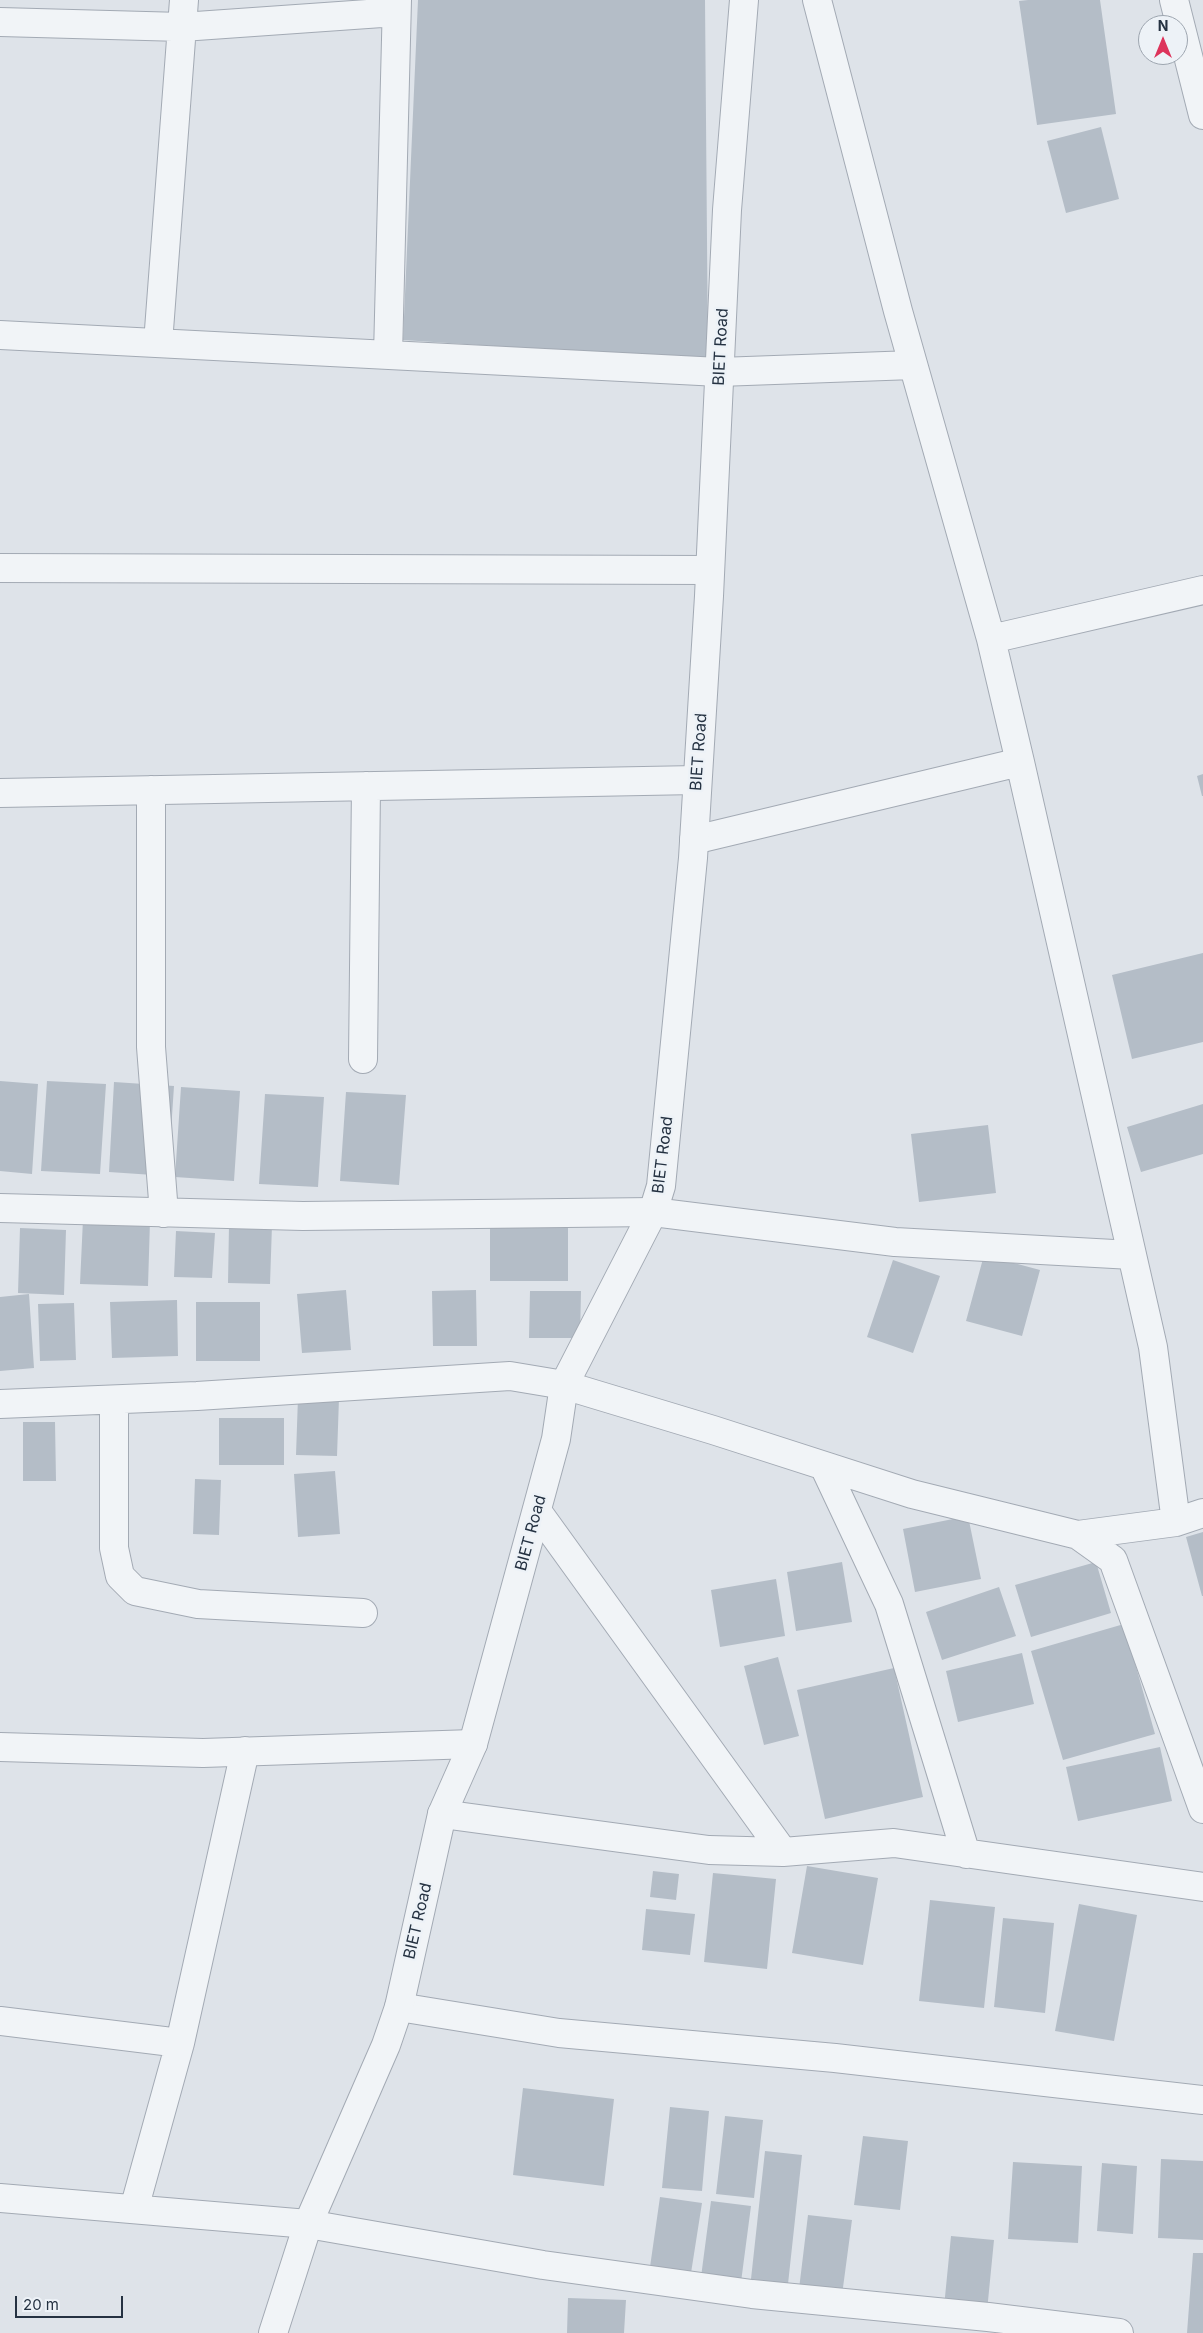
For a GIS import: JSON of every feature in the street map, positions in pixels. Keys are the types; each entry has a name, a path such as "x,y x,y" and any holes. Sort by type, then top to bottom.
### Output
{"street":[{"path":"158,343 184,0"},
{"name":"BIET Road","path":"273,2333 308,2224 386,2045 399,2007 442,1814 473,1744 556,1439 564,1386 653,1212 661,1186 694,840 710,570 727,210 744,0"},
{"path":"817,0 913,366 991,639 1152,1347 1176,1522"},
{"path":"1174,0 1203,115"},
{"path":"0,22 182,27 396,6 388,355"},
{"path":"0,335 719,372 913,366"},
{"path":"0,568 710,570"},
{"path":"991,639 1203,590"},
{"path":"694,840 1020,762"},
{"path":"0,793 697,780"},
{"path":"363,1059 366,786"},
{"path":"151,790 151,1048 164,1213"},
{"path":"0,1208 303,1216 653,1212 895,1242 1132,1255"},
{"path":"0,1404 114,1400 510,1376 564,1386 714,1430 912,1494 1078,1535 1176,1522 1203,1513"},
{"path":"114,1400 114,1548 120,1576 135,1591 198,1604 363,1613"},
{"path":"824,1466 889,1604 966,1854"},
{"path":"537,1511 782,1852"},
{"path":"1078,1535 1113,1560 1203,1809"},
{"path":"0,1747 203,1753 473,1744"},
{"path":"134,2209 180,2042 246,1752"},
{"path":"442,1814 709,1850 782,1852 894,1843 1203,1887"},
{"path":"399,2007 559,2033 835,2058 1203,2100"},
{"path":"0,2021 180,2042"},
{"path":"0,2198 308,2224 543,2265 752,2294 1120,2333"}],"building":[{"path":"418,0 705,0 708,360 403,340"},
{"path":"1100,0 1116,114 1037,125 1019,1"},
{"path":"1101,127 1119,199 1066,213 1047,141"},
{"path":"1203,774 1203,796 1202,796 1197,776"},
{"path":"1203,953 1203,1042 1132,1059 1112,975"},
{"path":"0,1081 38,1084 32,1174 0,1171"},
{"path":"47,1081 106,1084 100,1174 41,1171"},
{"path":"114,1082 174,1086 168,1176 109,1172"},
{"path":"181,1087 240,1091 234,1181 175,1177"},
{"path":"346,1092 406,1095 399,1185 340,1181"},
{"path":"265,1094 324,1097 318,1187 259,1184"},
{"path":"1203,1104 1203,1154 1141,1172 1127,1127"},
{"path":"988,1125 996,1193 919,1202 911,1134"},
{"path":"83,1219 150,1221 148,1286 80,1284"},
{"path":"229,1225 272,1225 270,1284 228,1283"},
{"path":"490,1227 568,1227 568,1281 490,1281"},
{"path":"20,1228 66,1230 64,1295 18,1293"},
{"path":"176,1231 215,1233 212,1278 174,1277"},
{"path":"984,1255 1040,1270 1022,1336 966,1321"},
{"path":"893,1260 940,1276 913,1353 867,1337"},
{"path":"346,1290 351,1350 302,1353 297,1294"},
{"path":"476,1290 477,1346 433,1346 432,1291"},
{"path":"530,1291 581,1291 580,1338 529,1338"},
{"path":"29,1294 34,1368 0,1371 0,1297"},
{"path":"177,1300 178,1356 112,1358 110,1302"},
{"path":"196,1302 260,1302 260,1361 196,1361"},
{"path":"74,1303 76,1360 40,1361 38,1304"},
{"path":"298,1397 339,1398 337,1456 296,1455"},
{"path":"219,1418 284,1418 284,1465 219,1465"},
{"path":"23,1422 55,1422 56,1481 23,1481"},
{"path":"335,1471 340,1534 298,1537 294,1474"},
{"path":"195,1479 221,1480 219,1535 193,1534"},
{"path":"968,1516 981,1579 915,1592 903,1529"},
{"path":"1203,1532 1203,1596 1202,1596 1186,1537"},
{"path":"842,1562 852,1622 796,1631 787,1572"},
{"path":"1096,1562 1111,1613 1031,1637 1015,1585"},
{"path":"776,1579 785,1636 720,1647 711,1590"},
{"path":"999,1587 1016,1636 942,1660 926,1612"},
{"path":"1124,1624 1155,1734 1063,1760 1031,1651"},
{"path":"1022,1653 1034,1704 958,1722 946,1671"},
{"path":"778,1657 799,1736 764,1745 744,1666"},
{"path":"894,1668 923,1797 825,1819 797,1690"},
{"path":"1160,1747 1172,1801 1078,1821 1066,1767"},
{"path":"807,1866 878,1878 863,1965 792,1953"},
{"path":"653,1871 679,1874 676,1900 650,1897"},
{"path":"713,1873 776,1879 767,1969 704,1962"},
{"path":"930,1900 995,1907 984,2008 919,2001"},
{"path":"1079,1904 1137,1915 1114,2041 1055,2031"},
{"path":"646,1909 695,1914 690,1955 642,1950"},
{"path":"1003,1918 1054,1923 1045,2013 994,2007"},
{"path":"523,2088 614,2099 604,2186 513,2175"},
{"path":"670,2107 709,2111 702,2191 662,2188"},
{"path":"725,2116 763,2120 754,2198 716,2194"},
{"path":"863,2136 908,2141 900,2210 854,2205"},
{"path":"765,2151 802,2155 788,2284 751,2279"},
{"path":"1161,2159 1203,2161 1203,2240 1158,2238"},
{"path":"1013,2162 1082,2166 1078,2243 1008,2239"},
{"path":"1102,2163 1137,2166 1133,2234 1097,2231"},
{"path":"660,2197 702,2203 691,2273 650,2267"},
{"path":"711,2201 751,2206 741,2282 701,2277"},
{"path":"808,2215 852,2220 842,2295 799,2289"},
{"path":"951,2236 994,2240 987,2311 944,2307"},
{"path":"1193,2253 1203,2253 1203,2333 1187,2333"},
{"path":"568,2298 626,2300 624,2333 567,2333"}]}
